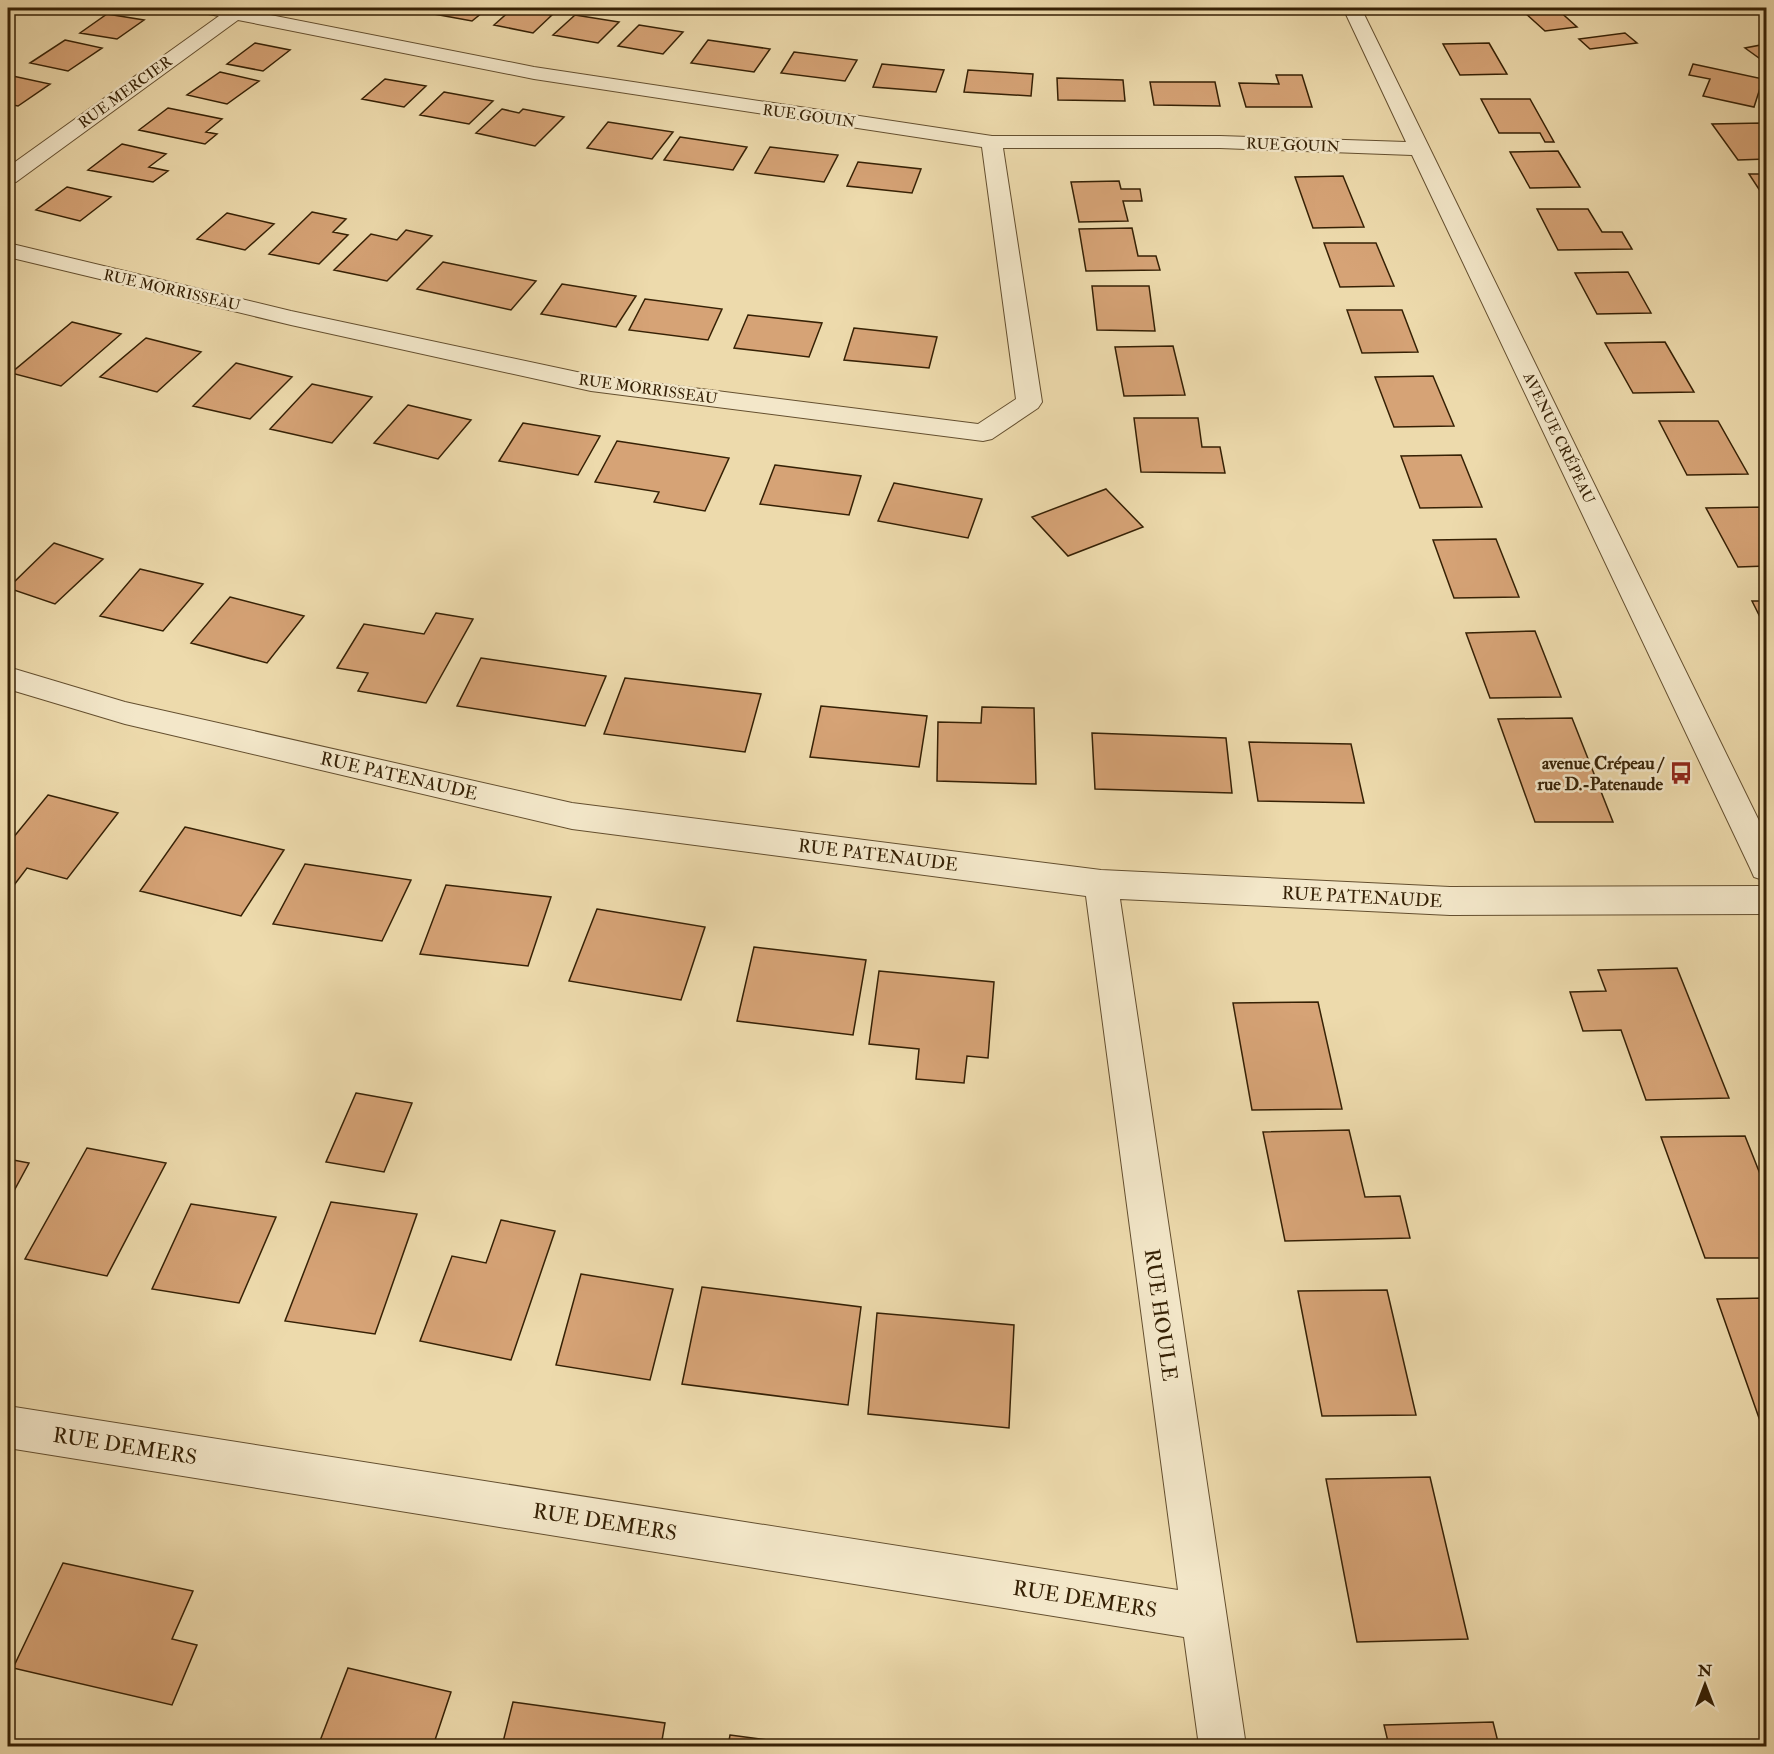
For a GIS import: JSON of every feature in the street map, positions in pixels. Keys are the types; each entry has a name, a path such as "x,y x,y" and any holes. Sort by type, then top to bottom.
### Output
{"street":[{"name":"RUE GOUIN","path":"205,8 239,11 534,73 992,142 1220,142 1420,149"},
{"name":"AVENUE CRÉPEAU","path":"1352,8 1767,868"},
{"name":"RUE MERCIER","path":"8,177 239,11"},
{"name":"RUE MORRISSEAU","path":"8,250 291,318 591,383 984,433 1029,402 992,142"},
{"name":"RUE PATENAUDE","path":"8,678 125,713 572,816 1101,884 1450,901 1767,900"},
{"name":"RUE HOULE","path":"1101,884 1222,1746"},
{"name":"RUE DEMERS","path":"8,1427 1203,1617"}],"path":[{"path":"1761,976 1767,981"}],"building":[{"path":"442,8 488,8 472,21 434,14"},
{"path":"513,8 552,15 533,33 494,25"},
{"path":"1556,8 1577,27 1545,31 1524,12"},
{"path":"107,14 144,20 117,39 80,33"},
{"path":"575,15 619,22 598,43 553,35"},
{"path":"639,25 683,32 663,54 618,46"},
{"path":"1625,33 1637,43 1590,49 1579,39"},
{"path":"65,40 102,48 68,71 30,63"},
{"path":"708,40 770,49 754,72 691,63"},
{"path":"255,43 290,50 263,71 227,64"},
{"path":"1489,43 1507,74 1460,75 1443,44"},
{"path":"1766,44 1766,63 1745,48"},
{"path":"794,52 857,60 845,81 781,73"},
{"path":"882,64 944,70 936,92 873,87"},
{"path":"1693,64 1763,79 1754,107 1703,96 1710,79 1689,75"},
{"path":"968,70 1033,74 1031,96 964,92"},
{"path":"220,72 259,81 227,104 187,95"},
{"path":"8,75 50,84 18,106 8,104"},
{"path":"1276,75 1302,75 1312,107 1246,107 1239,83 1279,84"},
{"path":"1057,78 1123,80 1125,101 1058,100"},
{"path":"385,79 426,86 404,107 362,99"},
{"path":"1150,82 1215,82 1220,106 1154,105"},
{"path":"444,92 493,101 469,124 420,115"},
{"path":"1481,99 1530,99 1554,142 1545,142 1540,133 1499,133"},
{"path":"168,108 222,119 206,132 217,134 205,144 139,130"},
{"path":"502,109 519,113 523,109 564,117 535,146 476,133"},
{"path":"608,122 673,132 652,159 587,148"},
{"path":"1762,123 1766,129 1766,159 1738,160 1712,124"},
{"path":"680,137 747,147 733,170 664,160"},
{"path":"122,144 166,154 149,167 168,171 153,182 88,170"},
{"path":"770,147 838,155 824,182 755,173"},
{"path":"1558,151 1580,187 1530,188 1510,152"},
{"path":"858,162 921,169 912,193 847,186"},
{"path":"1749,174 1766,174 1766,200"},
{"path":"1343,176 1364,227 1313,228 1295,177"},
{"path":"1119,181 1121,189 1140,189 1142,201 1123,201 1128,221 1079,222 1071,182"},
{"path":"67,187 111,197 80,221 36,210"},
{"path":"1537,209 1588,209 1602,232 1622,232 1632,249 1558,250"},
{"path":"312,212 346,219 333,232 348,235 319,264 269,254"},
{"path":"227,213 274,224 245,250 197,239"},
{"path":"1132,228 1138,256 1156,256 1160,270 1086,271 1079,229"},
{"path":"406,230 432,236 387,281 334,270 371,234 397,240"},
{"path":"1324,243 1376,243 1394,286 1340,287"},
{"path":"443,262 536,281 511,310 417,289"},
{"path":"1628,272 1651,313 1597,314 1575,273"},
{"path":"562,284 636,296 616,327 541,314"},
{"path":"1092,286 1149,286 1155,331 1097,330"},
{"path":"645,299 722,309 708,340 629,330"},
{"path":"1347,310 1402,310 1418,352 1362,353"},
{"path":"748,315 822,323 809,357 734,348"},
{"path":"72,322 121,334 61,386 11,373"},
{"path":"854,328 937,337 929,368 844,360"},
{"path":"146,338 201,352 157,392 100,377"},
{"path":"1665,342 1694,392 1633,393 1605,343"},
{"path":"1173,346 1185,395 1124,396 1115,347"},
{"path":"236,363 292,377 250,419 193,406"},
{"path":"1433,376 1454,426 1394,427 1375,377"},
{"path":"312,384 372,397 332,443 270,429"},
{"path":"408,405 471,420 438,459 374,443"},
{"path":"1134,418 1198,418 1202,447 1220,447 1225,473 1141,472"},
{"path":"1659,421 1718,421 1748,474 1687,475"},
{"path":"523,423 600,436 578,475 499,461"},
{"path":"617,441 729,458 705,511 654,502 659,492 595,482"},
{"path":"1461,455 1482,507 1420,508 1401,456"},
{"path":"775,465 861,476 849,515 760,504"},
{"path":"894,483 982,499 968,538 878,521"},
{"path":"1106,489 1143,527 1068,556 1032,517"},
{"path":"1766,507 1766,566 1738,567 1706,508"},
{"path":"1496,539 1519,597 1454,598 1433,540"},
{"path":"54,543 103,559 55,604 8,588"},
{"path":"140,569 203,584 163,631 100,616"},
{"path":"230,597 304,616 267,663 191,643"},
{"path":"1752,601 1766,601 1766,629"},
{"path":"436,613 473,619 426,703 358,691 368,673 337,668 364,624 424,634"},
{"path":"1535,631 1561,697 1490,698 1466,633"},
{"path":"481,658 606,676 585,726 457,706"},
{"path":"625,678 761,694 745,752 604,734"},
{"path":"821,706 927,716 919,767 810,757"},
{"path":"982,707 1034,708 1036,784 937,781 938,722 981,723"},
{"path":"1572,718 1613,822 1535,822 1498,719"},
{"path":"1092,733 1226,738 1232,793 1095,789"},
{"path":"1249,742 1351,744 1364,803 1258,801"},
{"path":"48,795 118,813 67,879 27,868 8,893 8,844"},
{"path":"185,827 284,850 241,916 140,891"},
{"path":"305,864 411,880 382,941 273,924"},
{"path":"446,885 551,897 528,966 420,954"},
{"path":"597,909 705,927 681,1000 569,981"},
{"path":"754,947 866,960 853,1035 737,1021"},
{"path":"1677,968 1729,1098 1646,1100 1621,1030 1583,1031 1570,992 1606,991 1598,970"},
{"path":"879,971 994,982 988,1058 967,1056 964,1083 916,1079 919,1049 869,1044"},
{"path":"1318,1002 1342,1109 1252,1110 1233,1003"},
{"path":"356,1093 412,1103 384,1172 326,1162"},
{"path":"1349,1130 1365,1197 1400,1196 1410,1238 1285,1241 1263,1132"},
{"path":"1745,1136 1766,1189 1766,1258 1705,1258 1661,1137"},
{"path":"87,1148 166,1163 107,1276 25,1259"},
{"path":"8,1159 29,1163 8,1202"},
{"path":"331,1202 417,1214 375,1334 285,1321"},
{"path":"191,1204 276,1217 239,1303 152,1289"},
{"path":"501,1220 555,1231 511,1360 420,1341 452,1256 486,1263"},
{"path":"581,1274 673,1289 650,1380 556,1365"},
{"path":"702,1287 861,1307 848,1405 682,1384"},
{"path":"1387,1290 1416,1415 1322,1416 1298,1291"},
{"path":"1766,1298 1766,1435 1765,1435 1717,1299"},
{"path":"877,1313 1014,1325 1009,1428 868,1414"},
{"path":"1430,1477 1468,1639 1357,1642 1326,1479"},
{"path":"63,1563 193,1591 172,1639 197,1645 172,1705 13,1668"},
{"path":"348,1668 451,1692 433,1746 318,1746"},
{"path":"513,1702 665,1723 661,1746 502,1746"},
{"path":"1493,1722 1499,1746 1389,1746 1384,1725"},
{"path":"730,1735 814,1746 728,1746"}],"place":[{"name":"avenue Crépeau / rue D.-Patenaude","path":"1681,773"}]}
